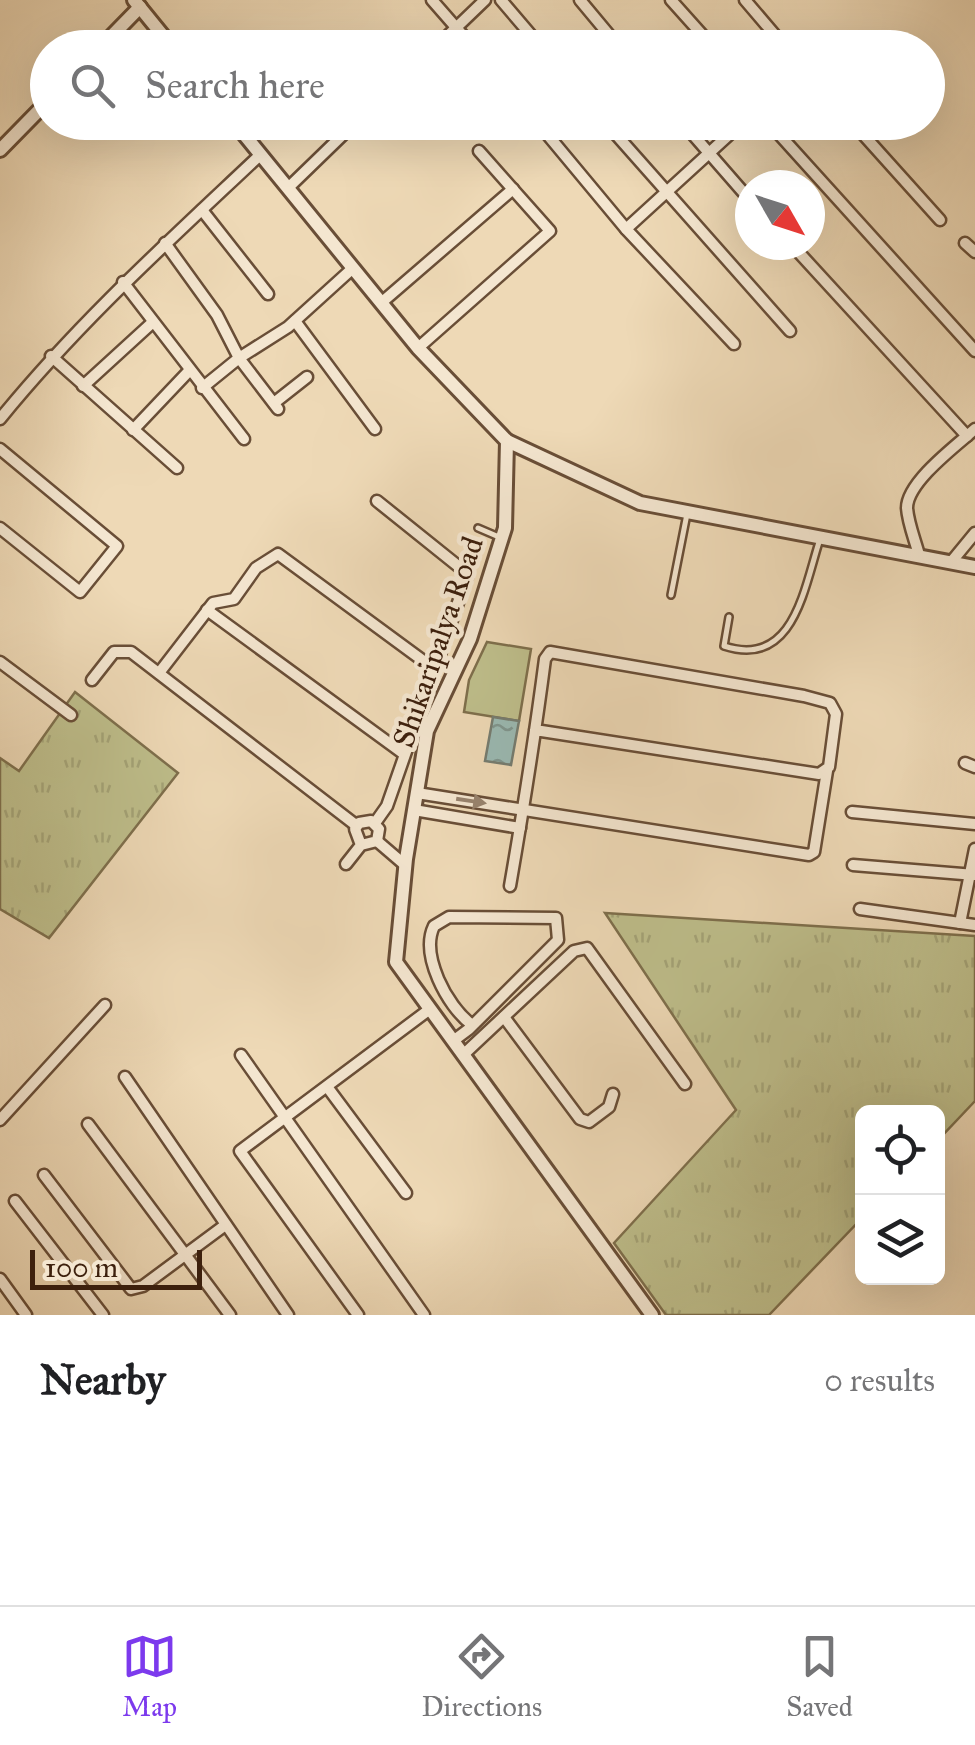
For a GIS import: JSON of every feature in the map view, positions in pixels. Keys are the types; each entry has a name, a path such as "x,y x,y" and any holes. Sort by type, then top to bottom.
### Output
{"street":[{"path":"432,0 459,30"},
{"path":"454,30 485,0"},
{"path":"501,0 527,30"},
{"path":"580,0 605,30"},
{"path":"671,0 698,30"},
{"path":"746,0 771,30"},
{"path":"115,30 137,3 159,30"},
{"path":"0,150 30,119"},
{"path":"248,140 418,348 507,441 640,503 975,567"},
{"path":"288,188 337,140"},
{"path":"551,140 626,228 734,344"},
{"path":"621,140 790,331"},
{"path":"697,140 735,184"},
{"path":"626,228 723,140"},
{"path":"784,140 975,352"},
{"path":"868,140 940,220"},
{"path":"418,348 550,230 479,151"},
{"path":"0,419 51,356 123,282 260,155"},
{"path":"381,303 513,190"},
{"path":"202,210 268,294"},
{"path":"965,243 975,252"},
{"path":"165,244 217,315 239,358 276,406 307,377"},
{"path":"806,260 971,433 929,470 909,498 908,510 919,555"},
{"path":"202,388 295,321 353,268"},
{"path":"123,282 244,440"},
{"path":"295,321 375,428"},
{"path":"82,386 153,322"},
{"path":"51,356 177,468"},
{"path":"132,430 189,371"},
{"name":"Shikaripalya Road","path":"507,441 502,538 470,639 427,731 405,865 396,962 652,1315"},
{"path":"0,449 117,546 80,592 0,528"},
{"path":"378,501 468,574 490,580"},
{"path":"952,561 975,532"},
{"path":"159,674 207,610 217,601 234,599 256,568 282,555 433,668"},
{"path":"374,823 386,806 468,574"},
{"path":"207,610 404,754"},
{"path":"92,680 114,652 122,649 356,826"},
{"path":"417,792 526,810 809,855 814,852 836,714 830,704 558,650 545,659 526,810 510,886"},
{"path":"0,662 71,714"},
{"path":"536,730 819,774 827,771"},
{"path":"414,810 520,828"},
{"path":"852,812 975,824"},
{"path":"356,826 367,820 374,823 380,834 377,841"},
{"path":"356,826 355,838 361,844"},
{"path":"377,841 405,865"},
{"path":"346,864 361,844 377,841"},
{"path":"960,923 975,850"},
{"path":"853,865 972,874"},
{"path":"860,909 975,925"},
{"path":"450,1037 468,1022 558,940 556,918 449,917 434,926 430,941 445,997 468,1022"},
{"path":"463,1055 574,952 587,948 685,1084"},
{"path":"0,1120 105,1005"},
{"path":"358,1315 240,1155 244,1144 328,1088 430,1009"},
{"path":"504,1017 580,1119 589,1122 606,1110 613,1094"},
{"path":"242,1055 424,1315"},
{"path":"125,1076 285,1314"},
{"path":"328,1088 406,1193"},
{"path":"88,1124 230,1315"},
{"path":"44,1175 131,1289 143,1286 224,1226"},
{"path":"15,1201 103,1315"},
{"path":"0,1279 26,1315"}],"lane":[{"path":"670,595 688,512"},
{"path":"478,528 502,538"},
{"path":"729,616 724,646 756,650 776,643 795,616 821,536"}],"green space":[{"path":"487,642 531,649 519,721 464,712 469,680"},
{"path":"75,692 178,773 49,938 0,909 0,758 19,771"},
{"path":"605,913 975,936 975,1101 945,1133 945,1105 855,1105 855,1225 769,1315 666,1315 614,1243 736,1110"}],"water":[{"path":"493,717 519,721 511,765 485,761"}]}
